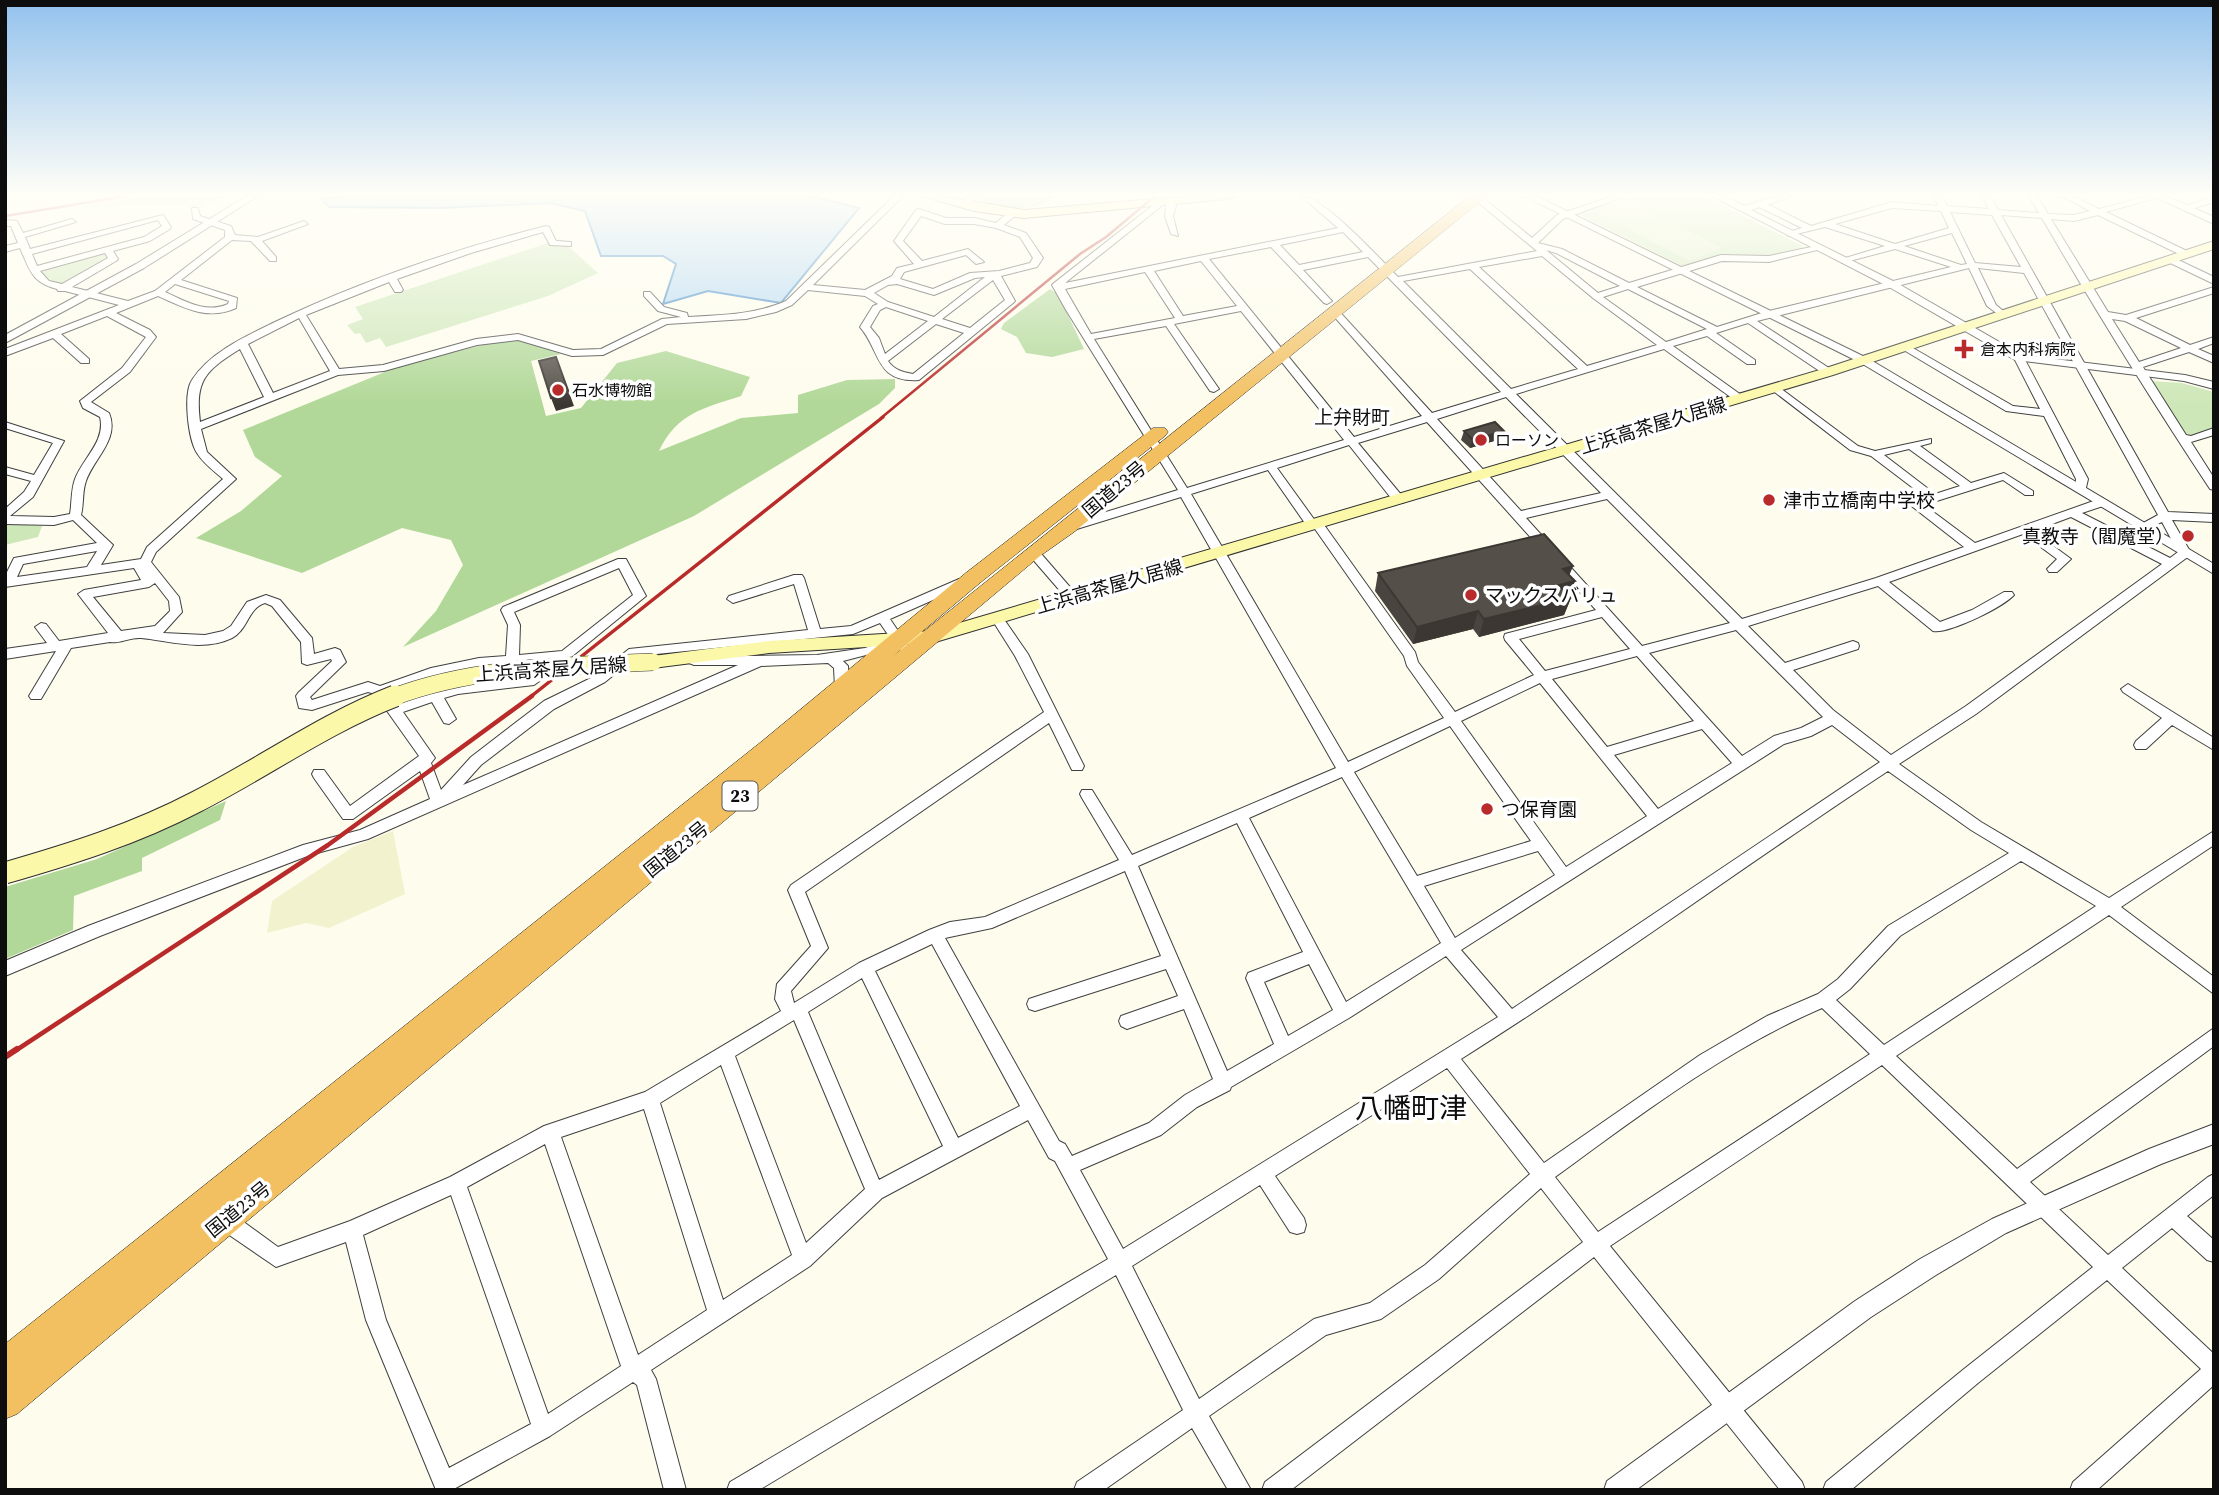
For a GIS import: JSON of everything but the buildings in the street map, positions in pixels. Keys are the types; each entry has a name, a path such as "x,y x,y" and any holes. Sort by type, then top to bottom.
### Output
{"highway":[{"name":"国道23号","path":"5,1402 905,648 974,577 1154,446 1381,266"},
{"name":"国道23号","path":"5,1365 842,687 905,648 932,637 1033,552 1066,528 1214,390 1276,348"}],"main road":[{"name":"上浜高茶屋久居線","path":"932,637 1865,361 2148,266"},
{"name":"上浜高茶屋久居線","path":"5,873 98,846 135,831 227,786 334,726 398,695 473,674 553,666 663,661 769,647 905,648"}],"street":[{"path":"32,266 42,281 61,289 131,306"},
{"path":"34,270 50,266"},
{"path":"61,289 101,266"},
{"path":"6,349 136,266"},
{"path":"6,349 131,306 158,293 194,266"},
{"path":"142,565 151,550 230,479 200,450 191,398 197,378 214,360 301,314 391,276 425,266"},
{"path":"197,427 336,372 384,368 476,342 510,336 572,354 603,352 654,325 687,318 746,316 773,310 789,303 828,266"},
{"path":"867,293 896,278 900,270 917,266"},
{"path":"886,282 897,281 934,292 967,276 995,274 1031,266"},
{"path":"1080,266 1057,285 1221,553 1450,946 1510,1019"},
{"path":"1059,287 1164,266"},
{"path":"1209,266 1399,500"},
{"path":"1295,266 1741,764"},
{"path":"1381,266 1833,718 1976,826 2110,907 2214,987"},
{"path":"1297,268 1472,266 1584,369"},
{"path":"1559,266 1596,296 1740,399"},
{"path":"1588,266 1711,331 1751,362"},
{"path":"1671,266 1865,361 2214,570"},
{"path":"1596,296 1697,266"},
{"path":"1855,266 2019,358 2139,370 2185,377 2214,386"},
{"path":"1963,266 2026,270"},
{"path":"2024,266 2185,553"},
{"path":"2074,266 2214,487"},
{"path":"2183,266 2214,281"},
{"path":"1066,528 1768,314 1967,267"},
{"path":"1967,267 1992,306 2003,315"},
{"path":"1148,269 1181,320"},
{"path":"882,361 995,274"},
{"path":"885,304 876,308 865,327 875,335 882,361 892,371 915,378 1010,301 995,274"},
{"path":"391,276 398,290"},
{"path":"158,293 211,314 224,312 233,306 234,300 175,281"},
{"path":"806,288 867,293 885,304 971,332"},
{"path":"2127,318 2214,290"},
{"path":"647,295 662,309 683,313 687,318"},
{"path":"1088,337 1244,308"},
{"path":"75,516 80,482 100,446 107,425 105,415 87,406 85,401 121,374 151,337 147,332 110,314"},
{"path":"301,314 336,372"},
{"path":"2105,315 2127,318 2214,360"},
{"path":"1749,320 1828,372"},
{"path":"1168,323 1214,390"},
{"path":"55,334 85,361"},
{"path":"2139,370 2214,340"},
{"path":"242,343 270,398"},
{"path":"1906,347 2010,409 2047,413"},
{"path":"2019,358 2082,479 2081,490"},
{"path":"1776,388 1854,448 1875,454 1932,498"},
{"path":"5,425 59,441 29,495 5,518"},
{"path":"2182,438 2192,439 2214,431"},
{"path":"1875,454 1927,441"},
{"path":"1911,445 1969,487"},
{"path":"1270,467 1315,525 1564,876"},
{"path":"5,470 37,479"},
{"path":"1975,549 1914,504 2004,476 2029,493"},
{"path":"1517,516 1608,495"},
{"path":"207,1201 225,1220 275,1258 352,1230 456,1183 550,1132 650,1099 865,968 935,935 950,929 986,923 1129,863 1345,769 1542,677 1738,625 1880,581 2102,502"},
{"path":"2074,514 2171,564"},
{"path":"5,518 54,521 75,516"},
{"path":"75,516 107,545"},
{"path":"2142,527 2166,516 2214,518"},
{"path":"2026,531 2065,559 2053,569"},
{"path":"91,570 107,545"},
{"path":"7,582 19,561 107,545"},
{"path":"1033,552 1072,597"},
{"path":"738,1490 1120,1262 1450,1058 1620,946 1805,818 1972,710 2185,553"},
{"path":"380,691 446,670 512,659 565,655 640,596 622,562 507,610 514,625 512,659"},
{"path":"7,582 142,565"},
{"path":"5,654 159,630 176,612 174,600 142,565"},
{"path":"114,639 116,634 84,594 149,583 142,565"},
{"path":"438,802 476,761 570,692 600,679 634,652 853,630 974,577"},
{"path":"733,599 798,578 814,632"},
{"path":"1880,581 1938,628 1976,613 2008,595"},
{"path":"143,634 167,639 211,639 234,631 255,602 271,600 307,641 307,660 335,653 339,662 303,696 304,704 312,705 368,687 380,691 428,758 348,815 319,774"},
{"path":"1606,612 1510,637 1657,818"},
{"path":"881,617 905,648"},
{"path":"997,618 1021,654 1077,766"},
{"path":"41,626 62,646"},
{"path":"36,696 62,646"},
{"path":"1782,669 1853,646"},
{"path":"663,661 829,657 905,648"},
{"path":"829,657 841,666 842,687"},
{"path":"5,969 94,931 307,849 363,835 762,660"},
{"path":"394,710 457,689 534,680"},
{"path":"2128,689 2214,745"},
{"path":"435,695 449,719"},
{"path":"875,1192 795,1011 783,999 783,989 820,948 796,890 1052,714"},
{"path":"2141,745 2172,717"},
{"path":"1061,1156 1155,1129 1191,1101 1343,1013 1450,946 1457,945 1779,740 1806,732 1833,718"},
{"path":"1604,753 1706,723"},
{"path":"424,761 438,802"},
{"path":"1087,794 1129,863 1224,1084"},
{"path":"1240,815 1343,1013"},
{"path":"1273,1490 1596,1244 2214,837"},
{"path":"1414,883 1542,844"},
{"path":"1085,1490 1321,1326 1374,1312 1432,1272 1542,1175 1706,1061 1773,1021 1824,999 1844,984 1894,931 2022,853"},
{"path":"935,935 1031,1109 1061,1156 1120,1262 1195,1413 1240,1490"},
{"path":"1284,1046 1254,978 1313,954"},
{"path":"1035,1004 1172,960"},
{"path":"865,968 954,1149"},
{"path":"1824,999 2214,1370 2081,1490"},
{"path":"1127,1021 1189,1000"},
{"path":"2016,1181 2214,1036"},
{"path":"725,1053 803,1259"},
{"path":"1450,1058 1794,1490"},
{"path":"650,1099 718,1314"},
{"path":"352,1230 376,1320 444,1482 543,1429 803,1259 875,1192 1031,1109"},
{"path":"550,1132 633,1371 646,1379 675,1490"},
{"path":"1616,1490 1874,1302 1999,1226 2156,1156 2214,1134"},
{"path":"1263,1174 1297,1225"},
{"path":"456,1183 543,1429"},
{"path":"1834,1490 1971,1376 2214,1183"},
{"path":"2173,1216 2214,1253"}],"green space":[{"path":"61,266 96,266 57,285 41,272"},
{"path":"479,266 590,266 598,273 548,296 386,347 380,338 366,343 360,333 355,334 347,325 363,319 355,307"},
{"path":"1050,289 1058,294 1084,349 1052,357 1026,353 1017,337 1001,329 1004,323"},
{"path":"505,339 519,340 561,354 531,361 546,416 581,408 617,363 666,351 750,377 741,396 704,409 683,420 666,438 659,451 741,418 798,413 798,395 847,380 895,379 895,388 879,404 694,516 403,647 436,611 463,565 451,540 402,528 302,573 196,538 241,511 282,476 255,457 243,430 397,367"},
{"path":"2151,381 2182,383 2214,392 2214,429 2192,436 2186,434"},
{"path":"5,524 42,526 38,537 5,545"},
{"path":"226,801 220,820 142,858 142,871 74,896 73,930 5,959 5,887 97,859"},
{"path":"393,831 405,894 329,928 306,923 267,933 272,901 353,847"}],"water":[{"path":"675,266 812,266 781,303 708,291 663,304"}],"railway":[{"path":"881,418 1066,266"},
{"path":"529,698 883,417"},
{"path":"15,1051 328,845 532,696"},
{"path":"5,1057 17,1049"}],"place":[{"name":"倉本内科病院","path":"1964,349"},
{"name":"石水博物館","path":"558,390"},
{"name":"ローソン","path":"1481,440"},
{"name":"津市立橋南中学校","path":"1769,500"},
{"name":"真教寺（閻魔堂）","path":"2188,536"},
{"name":"マックスバリュ","path":"1471,595"},
{"name":"つ保育園","path":"1487,809"}],"district":[{"name":"上弁財町","path":"1352,417"},
{"name":"八幡町津","path":"1411,1108"}]}
